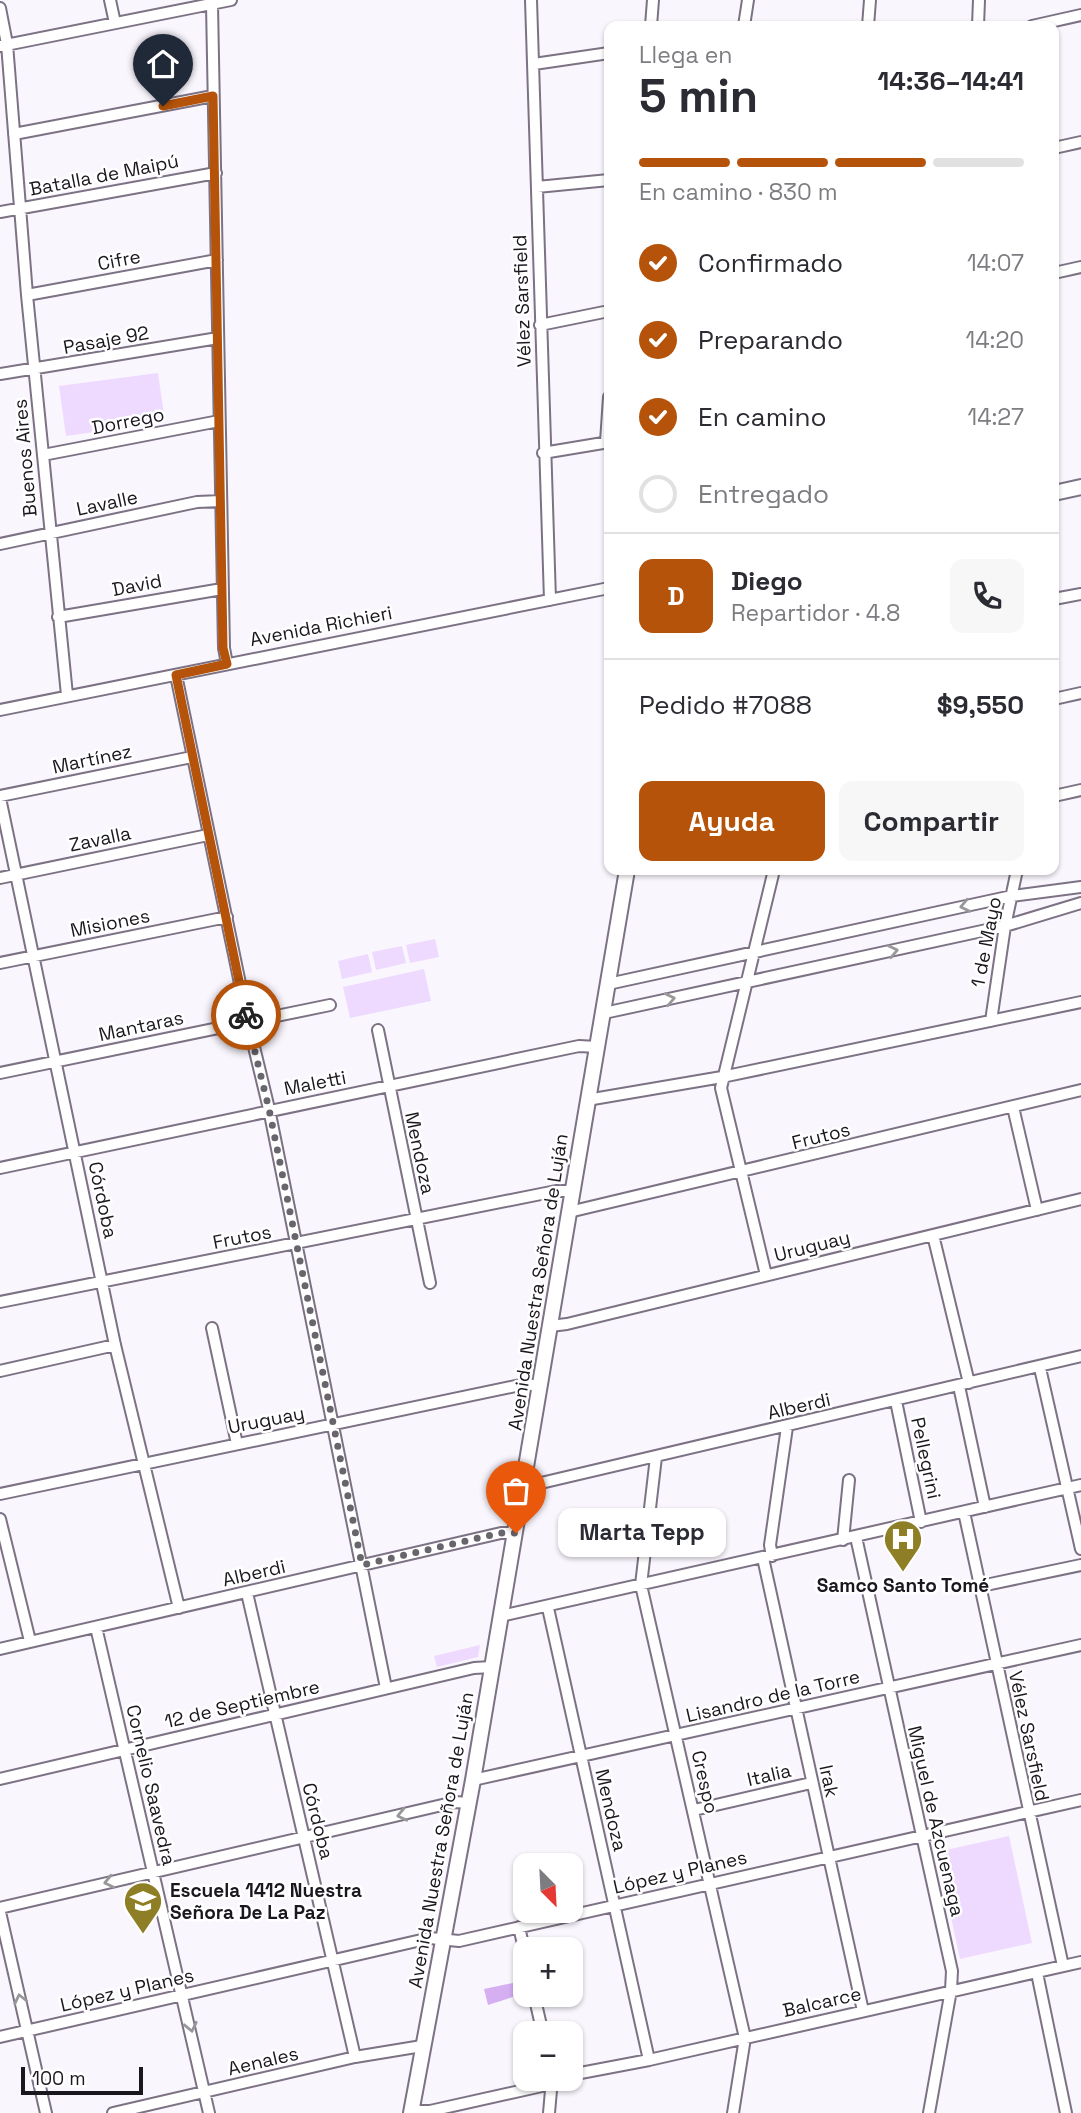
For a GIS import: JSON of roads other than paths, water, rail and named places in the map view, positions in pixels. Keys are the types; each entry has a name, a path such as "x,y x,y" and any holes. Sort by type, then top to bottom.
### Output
{"main road":[{"path":"1059,492 1081,487"},
{"name":"Avenida Nuestra Señora de Luján","path":"411,2112 474,1780 626,875"}],"street":[{"path":"110,0 114,23"},
{"path":"3,45 227,0"},
{"name":"Vélez Sarsfield","path":"531,0 543,453 550,600"},
{"path":"651,21 653,0"},
{"path":"745,21 748,0"},
{"path":"868,21 870,0"},
{"path":"978,21 979,0"},
{"path":"212,4 222,589 227,664"},
{"name":"Buenos Aires","path":"0,8 67,695"},
{"path":"1054,21 1081,15"},
{"path":"534,64 604,54"},
{"path":"14,134 213,96"},
{"path":"1059,147 1081,142"},
{"name":"Batalla de Maipú","path":"0,212 216,173"},
{"path":"537,187 604,180"},
{"name":"Cifre","path":"27,295 217,260"},
{"path":"1059,272 1081,267"},
{"path":"540,325 604,312"},
{"name":"Pasaje 92","path":"0,374 218,338"},
{"name":"Dorrego","path":"43,456 219,421"},
{"path":"543,453 604,443"},
{"name":"Lavalle","path":"0,544 197,502 221,501"},
{"name":"David","path":"58,617 222,589"},
{"name":"Avenida Richieri","path":"0,710 604,589"},
{"path":"1059,598 1081,594"},
{"path":"176,675 297,1244 386,1688"},
{"path":"1059,698 1081,693"},
{"name":"Martínez","path":"0,797 192,757"},
{"path":"1059,795 1081,790"},
{"name":"Córdoba","path":"0,797 115,1345 179,1608"},
{"name":"Zavalla","path":"0,878 208,835"},
{"path":"766,1275 720,1088 773,875"},
{"name":"1 de Mayo","path":"991,1021 1005,926 1016,875"},
{"path":"608,984 1012,896 1081,887"},
{"path":"604,1013 1005,926 1081,903"},
{"name":"Misiones","path":"0,963 227,917"},
{"path":"587,1100 722,1077 1081,1002"},
{"name":"Mantaras","path":"0,1073 330,1005"},
{"name":"Mendoza","path":"378,1030 430,1283"},
{"name":"Maletti","path":"0,1168 269,1109 388,1087 579,1046 597,1047"},
{"name":"Frutos","path":"569,1212 1081,1090"},
{"path":"1013,1107 1037,1210"},
{"name":"Frutos","path":"0,1302 556,1191 572,1191"},
{"name":"Uruguay","path":"550,1326 1081,1199"},
{"path":"933,1235 964,1385 985,1507"},
{"path":"212,1328 237,1444"},
{"path":"0,1371 115,1345"},
{"name":"Alberdi","path":"524,1487 1040,1368 1081,1356"},
{"path":"1040,1368 1081,1549"},
{"name":"Uruguay","path":"0,1494 525,1384 540,1386"},
{"name":"Pellegrini","path":"896,1401 921,1522"},
{"path":"767,1557 787,1427"},
{"name":"Crespo","path":"656,1457 641,1586 745,2038 733,2113"},
{"path":"843,1540 849,1480"},
{"path":"501,1616 548,1608 1081,1485"},
{"name":"Vélez Sarsfield","path":"964,1512 1063,1966"},
{"path":"0,1519 30,1641"},
{"name":"Alberdi","path":"0,1649 500,1533 516,1533"},
{"name":"Miguel de Azcuenaga","path":"856,1537 951,1965 951,1990 929,2113"},
{"name":"Irak","path":"767,1557 795,1709 863,2011"},
{"path":"981,1586 1081,1565"},
{"name":"Córdoba","path":"247,1593 355,2057"},
{"name":"Mendoza","path":"548,1608 649,2060"},
{"name":"Cornelio Saavedra","path":"96,1628 209,2113"},
{"name":"Lisandro de la Torre","path":"474,1780 1081,1645"},
{"name":"12 de Septiembre","path":"0,1779 386,1688 474,1668 492,1667"},
{"name":"Italia","path":"694,1810 811,1783"},
{"name":"López y Planes","path":"0,2037 430,1938 459,1941 1081,1800"},
{"path":"46,2113 0,1910 153,1871 455,1802 469,1803"},
{"path":"519,1927 521,1937"},
{"name":"Balcarce","path":"583,2073 1081,1962"},
{"path":"1037,1973 1066,2113"},
{"name":"Aenales","path":"113,2113 355,2057 422,2046"},
{"path":"411,2112 430,2111 513,2090"},
{"path":"549,2113 552,2091"}],"place":[{"name":"Marta Tepp","path":"516,1533"},
{"name":"Samco Santo Tomé","path":"903,1573"},
{"name":"Escuela 1412 Nuestra Señora De La Paz","path":"143,1935"}]}
